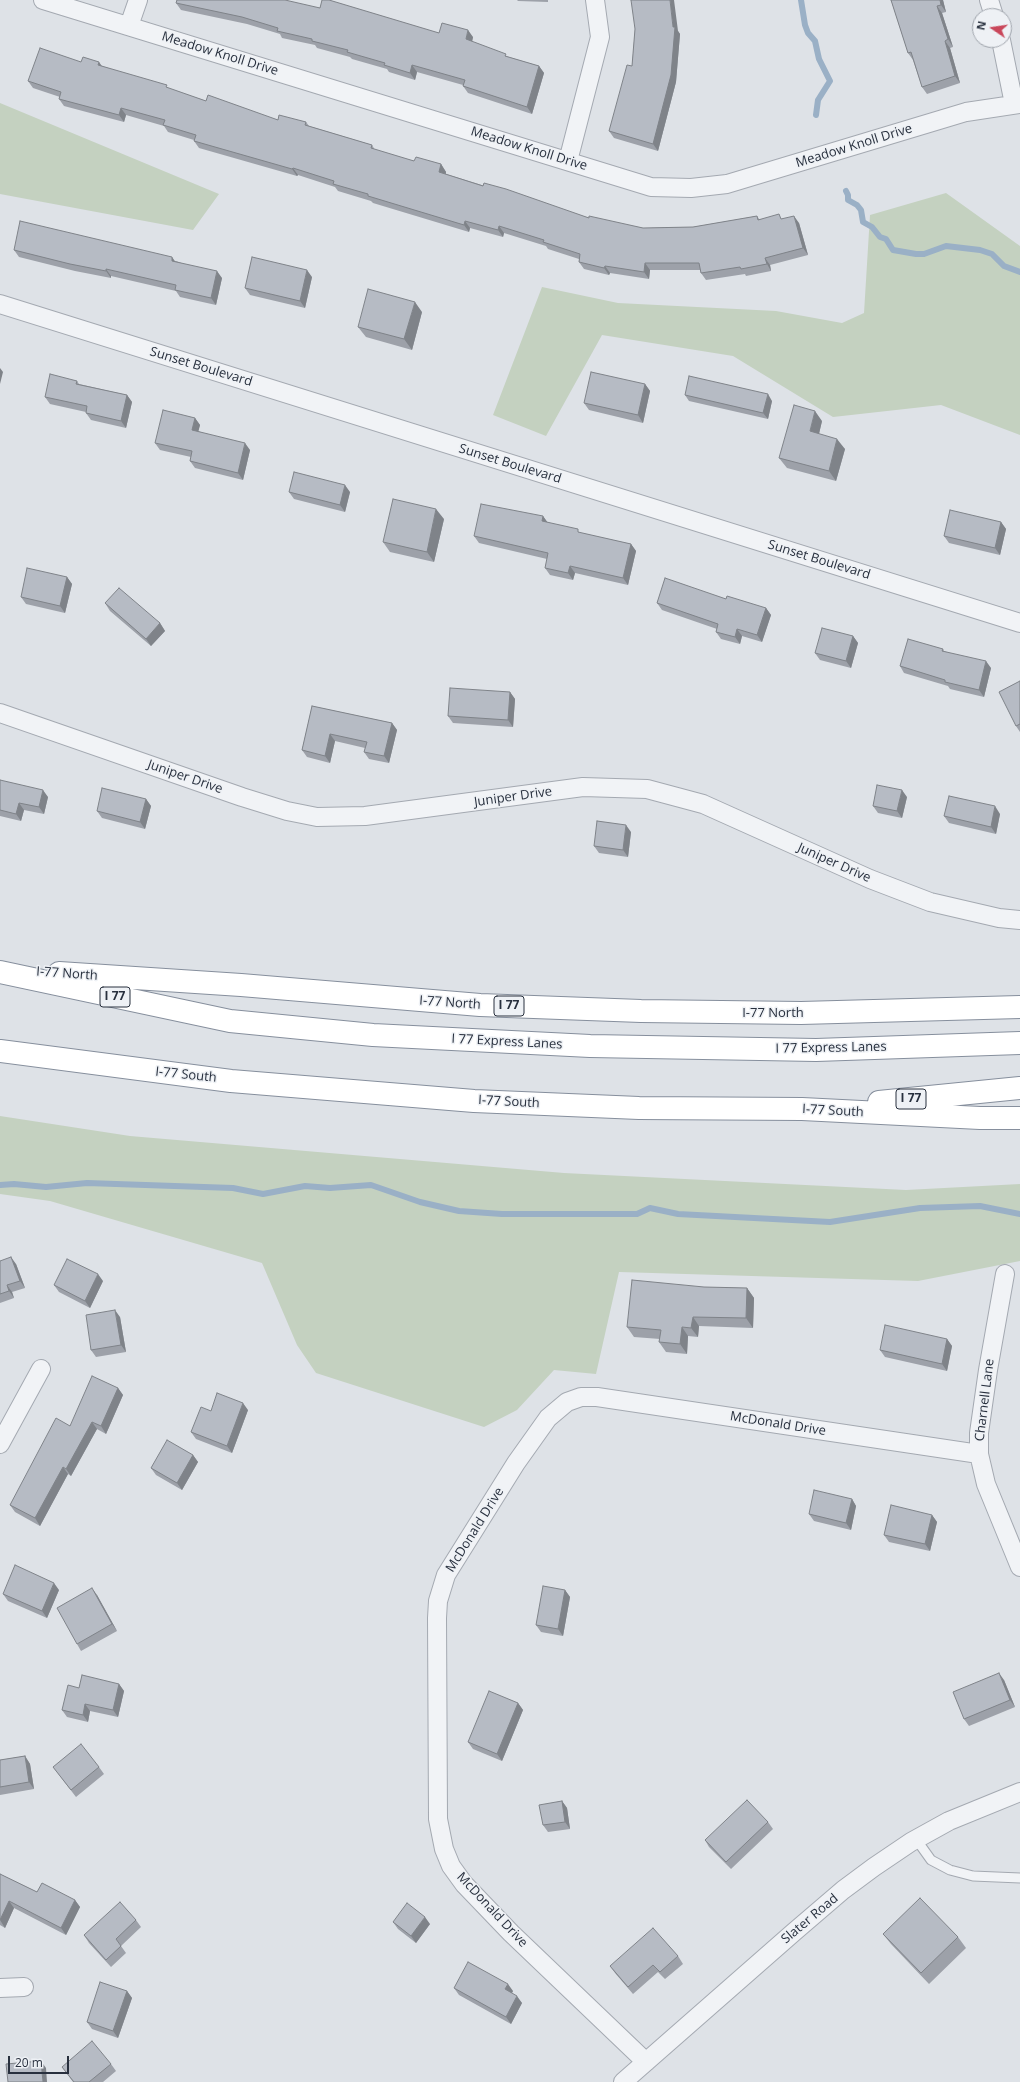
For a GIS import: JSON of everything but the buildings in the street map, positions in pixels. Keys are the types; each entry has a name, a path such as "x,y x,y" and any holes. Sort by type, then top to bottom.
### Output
{"highway":[{"name":"I-77 North","path":"0,971 241,985 473,1004 575,1009 801,1013 1020,1007"},
{"name":"I 77 Express Lanes","path":"0,971 230,1021 373,1035 590,1046 816,1050 1020,1043"},
{"name":"I-77 South","path":"0,1051 162,1073 389,1095 563,1105 802,1109 980,1118 1020,1118"},
{"name":"I 77","path":"802,1109 1020,1088"}],"street":[{"name":"Meadow Knoll Drive","path":"44,0 651,187 690,188 727,184 966,112 1017,104"},
{"path":"129,26 138,0"},
{"path":"568,161 600,37 595,0"},
{"path":"1003,48 1017,104"},
{"name":"Sunset Boulevard","path":"0,304 1020,623"},
{"name":"Juniper Drive","path":"0,713 242,797 287,811 317,817 365,816 583,788 647,789 703,804 870,879 924,900 999,918 1020,920"},
{"name":"Charnell Lane","path":"1005,1274 988,1370 980,1433 980,1454 986,1484 1020,1568"},
{"path":"0,1444 41,1369"},
{"name":"McDonald Drive","path":"646,2062 511,1933 464,1884 451,1866 444,1849 438,1819 437,1618 438,1601 446,1575 516,1463 548,1418 567,1402 581,1397 598,1397 980,1454"},
{"name":"Slater Road","path":"623,2082 843,1890 916,1839 973,1810 1020,1792"},
{"path":"0,1988 24,1987"}],"lane":[{"path":"916,1839 931,1860 950,1870 973,1876 1020,1878"}],"green space":[{"path":"0,103 219,194 193,230 0,194"},
{"path":"946,193 1020,246 1020,435 941,405 833,417 733,356 602,335 546,436 493,415 542,287 618,303 776,311 842,323 864,313 870,215"},
{"path":"0,1116 130,1136 564,1173 906,1190 1020,1184 1020,1261 918,1281 619,1272 596,1374 554,1370 517,1410 484,1427 316,1373 297,1345 262,1263 50,1201 0,1194"}],"waterway":[{"path":"801,0 805,25 808,33 815,41 819,59 830,81 818,100 816,115"},
{"path":"846,191 848,200 857,205 861,210 863,222 872,227 880,237 886,239 893,250 916,254 924,254 946,246 980,250 992,254 1004,266 1020,272"},
{"path":"0,1185 14,1184 46,1187 87,1183 233,1188 263,1194 305,1186 330,1188 371,1185 420,1202 459,1211 502,1214 637,1214 650,1208 678,1214 830,1222 920,1208 980,1206 1020,1214"}]}
